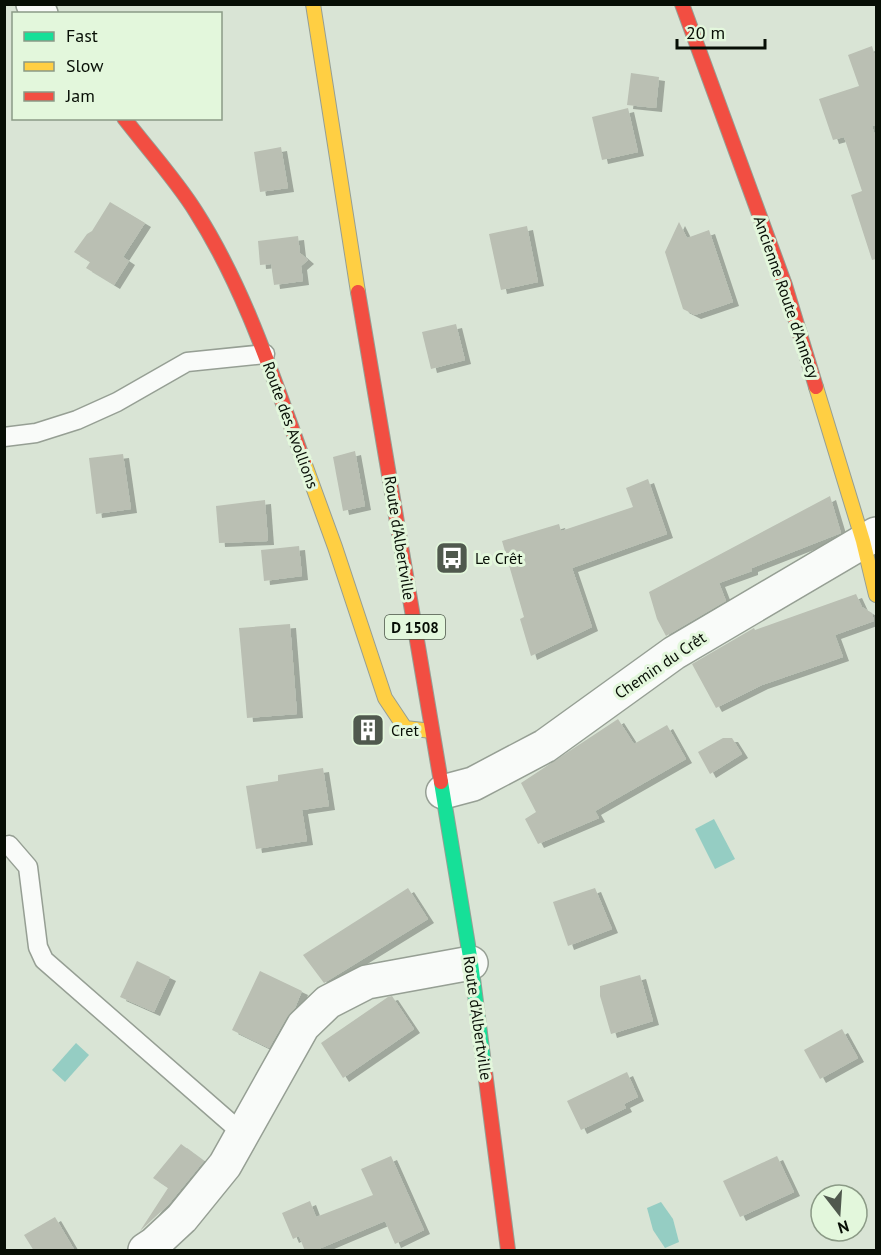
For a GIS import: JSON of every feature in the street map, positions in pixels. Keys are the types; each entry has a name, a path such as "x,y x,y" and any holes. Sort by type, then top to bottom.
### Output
{"street":[{"name":"Route d'Albertville","path":"312,4 471,963 508,1251"},
{"name":"Ancienne Route d'Annecy","path":"682,4 785,285 870,537 876,595"},
{"name":"Route des Avollions","path":"126,120 196,211 236,285 265,354 335,547 385,698 405,728 432,731"},
{"name":"Chemin du Crêt","path":"443,792 473,784 545,746 674,653 870,537"},
{"path":"145,1251 182,1218 225,1166 303,1026 328,1002 367,982 471,963"}],"lane":[{"path":"4,437 36,433 77,420 117,402 187,362 265,354"},
{"path":"9,845 28,867 38,947 44,960 242,1133"}],"water":[{"path":"714,819 735,859 715,869 695,829"},
{"path":"76,1043 89,1055 65,1082 52,1070"},
{"path":"661,1202 673,1219 679,1242 665,1248 653,1230 647,1208"}],"building":[{"path":"872,46 876,59 876,125 872,126 876,138 876,259 872,260 851,195 862,191 844,137 833,140 819,99 859,86 848,55"},
{"path":"631,73 659,77 656,108 627,105"},
{"path":"628,108 638,152 602,160 592,117"},
{"path":"281,147 288,188 260,192 254,152"},
{"path":"110,202 145,223 123,257 129,261 114,285 86,268 90,262 74,252 87,234 92,231"},
{"path":"679,222 687,238 709,230 733,302 695,315 683,309 665,252"},
{"path":"527,226 538,282 501,290 489,234"},
{"path":"298,236 300,253 308,260 301,266 303,281 274,285 271,264 260,265 258,241"},
{"path":"456,324 465,360 431,369 422,332"},
{"path":"355,451 365,506 343,511 333,457"},
{"path":"123,454 131,509 96,514 89,458"},
{"path":"648,479 667,534 572,568 592,627 531,656 520,619 524,617 502,541 559,524 561,531 633,507 626,488"},
{"path":"830,496 841,533 719,583 726,601 666,636 657,619 649,592"},
{"path":"265,500 268,541 219,543 216,506"},
{"path":"299,546 302,576 264,581 261,550"},
{"path":"856,594 862,607 872,613 874,621 835,635 843,657 762,685 716,708 692,664 754,628 755,630"},
{"path":"290,624 297,714 247,718 239,628"},
{"path":"618,719 634,744 667,725 686,759 595,811 599,818 538,844 525,819 536,812 521,783"},
{"path":"723,738 732,738 742,754 710,774 698,752"},
{"path":"323,768 329,806 302,810 307,841 256,849 246,786 278,781 278,775"},
{"path":"408,888 428,919 324,983 303,955"},
{"path":"595,888 612,929 568,946 553,902"},
{"path":"137,961 170,977 154,1012 120,997"},
{"path":"260,971 302,991 295,1008 287,1017 269,1048 232,1030"},
{"path":"640,975 653,1021 611,1034 600,996 600,986"},
{"path":"392,996 414,1029 343,1078 321,1043"},
{"path":"842,1029 858,1058 820,1079 804,1050"},
{"path":"627,1072 638,1097 624,1104 626,1108 581,1130 567,1101"},
{"path":"181,1144 204,1161 168,1205 140,1231 168,1188 153,1178"},
{"path":"391,1156 424,1230 395,1244 385,1221 314,1251 305,1251 299,1236 293,1239 282,1213 310,1201 316,1217 373,1195 361,1169"},
{"path":"777,1156 794,1192 740,1217 723,1181"},
{"path":"55,1217 75,1251 34,1251 24,1235"}],"traffic: fast":[{"path":"441,782 471,963 484,1064"}],"traffic: slow":[{"path":"313,4 358,292"},
{"path":"816,387 863,541 876,595"},
{"path":"304,462 385,698 405,728 432,731"}],"traffic: jam":[{"path":"682,4 785,285 816,387"},
{"path":"126,120 180,188 213,241 257,334 304,462"},
{"path":"358,292 441,782"},
{"path":"484,1064 508,1250"}],"place":[{"name":"Le Crêt","path":"452,558"},
{"name":"Cret","path":"368,730"}]}
